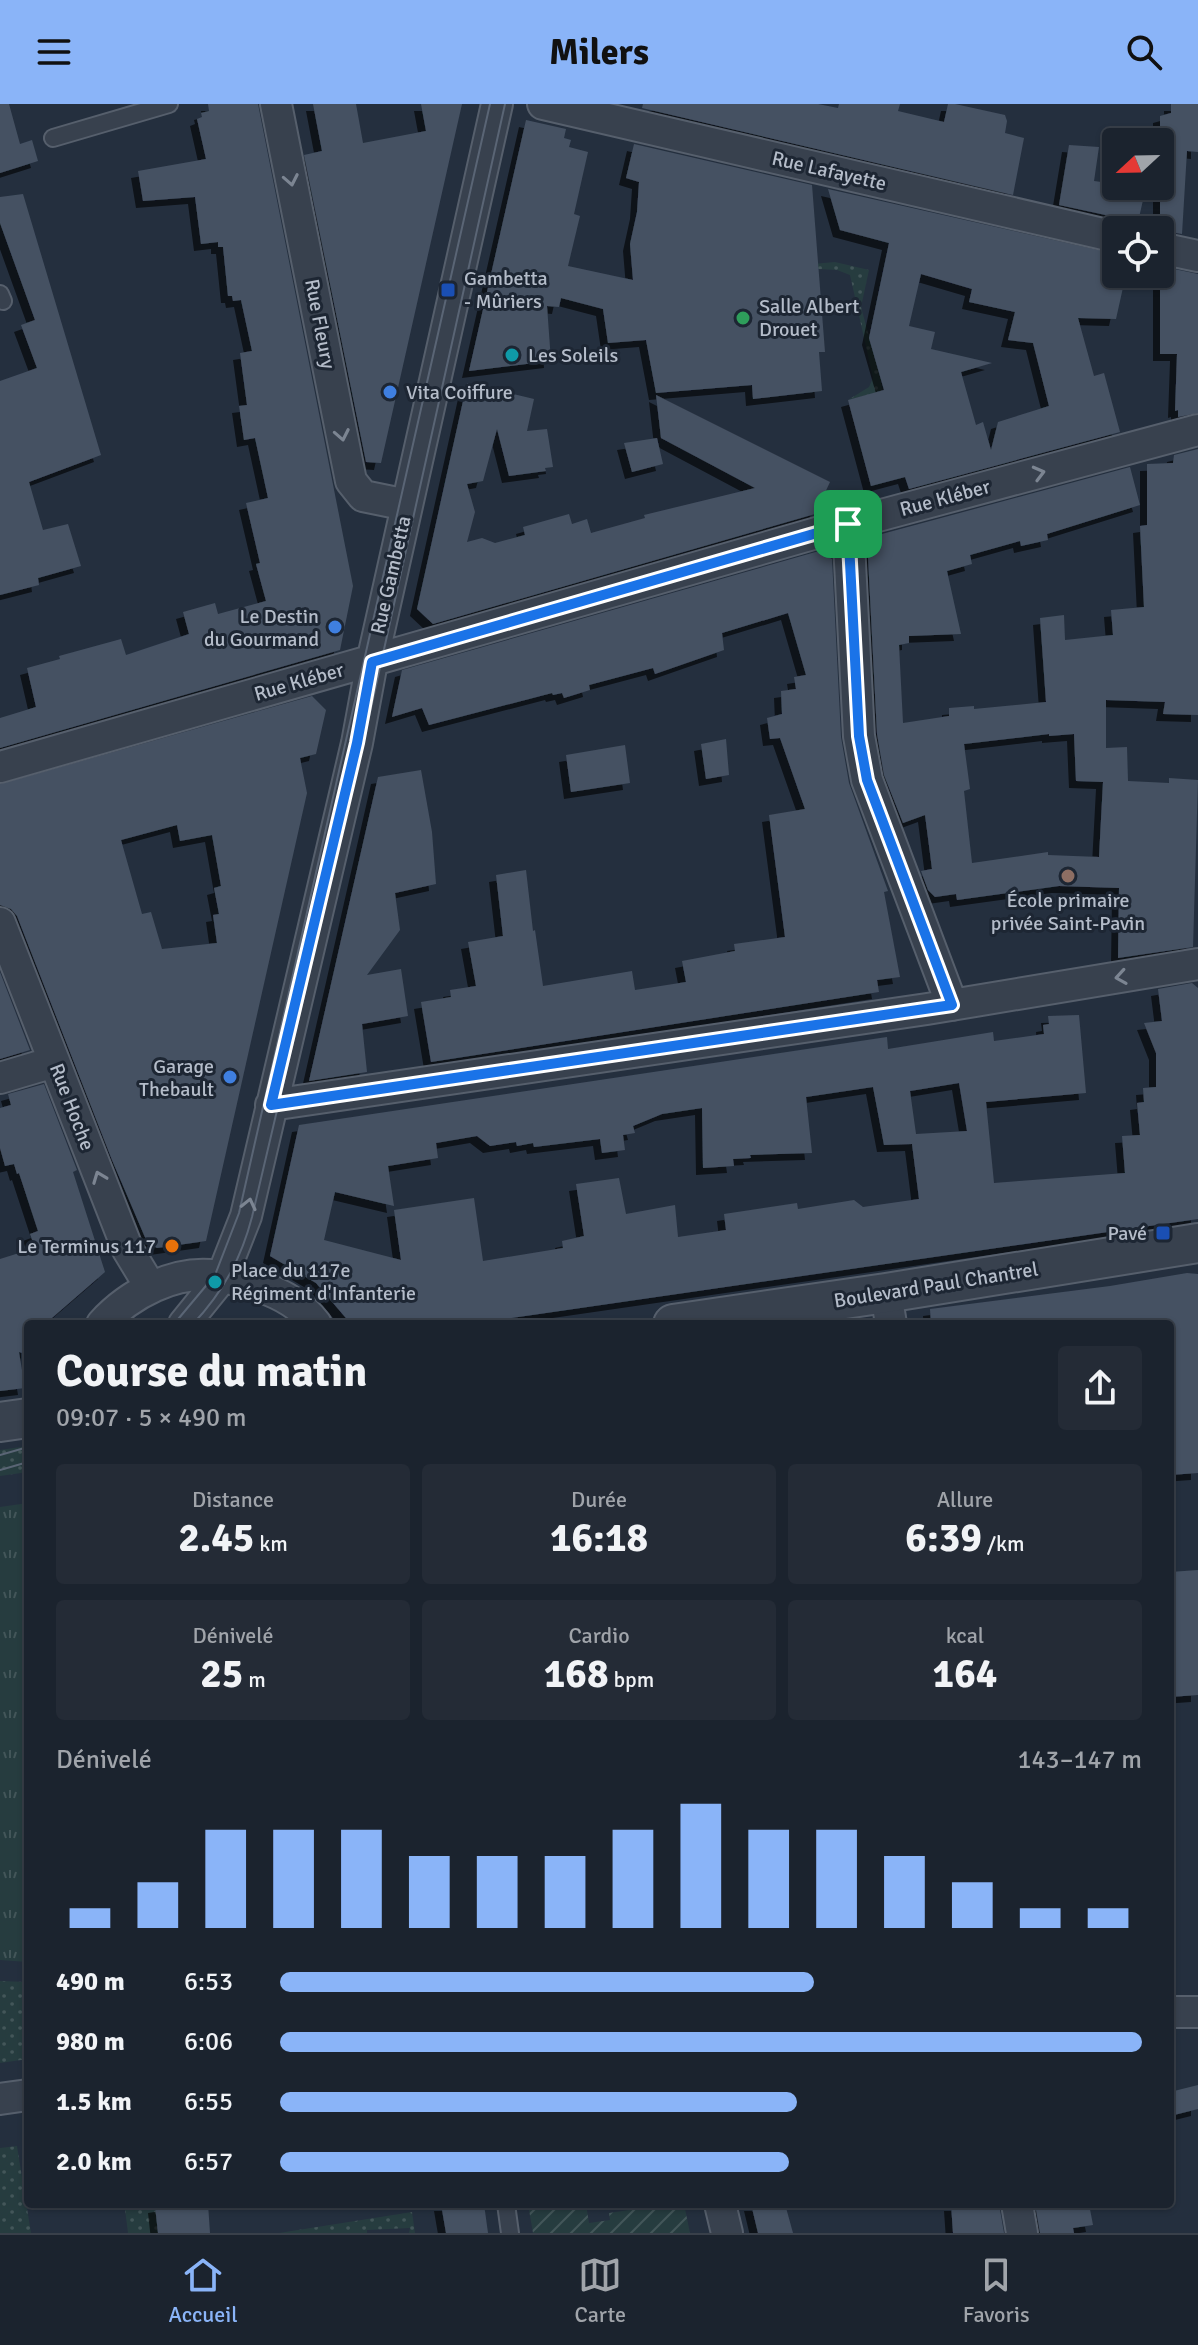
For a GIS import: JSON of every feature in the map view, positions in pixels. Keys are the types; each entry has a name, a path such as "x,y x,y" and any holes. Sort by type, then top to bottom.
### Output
{"street":[{"name":"Rue Fleury","path":"276,104 351,481 363,496 407,505"},
{"name":"Rue Gambetta","path":"187,1320 222,1277 246,1216 357,743 372,662 497,104"},
{"name":"Rue Lafayette","path":"543,104 1102,234"},
{"path":"1174,251 1198,256"},
{"name":"Rue Kléber","path":"0,767 848,524 1198,430"},
{"path":"848,524 859,736 867,780 952,1005"},
{"name":"Rue Hoche","path":"0,923 128,1250 151,1288"},
{"path":"271,1105 952,1005 1198,964"},
{"path":"0,1078 54,1062"},
{"name":"Boulevard Paul Chantrel","path":"730,1320 888,1309 1198,1243"},
{"path":"106,1320 129,1299 151,1288 184,1278 222,1277 278,1293 295,1303 312,1320"},
{"path":"0,1422 24,1419"},
{"path":"1174,2012 1198,2012"},
{"path":"0,2099 24,2096"},
{"path":"721,2208 727,2233"},
{"path":"1018,2208 1022,2233"}],"lane":[{"path":"53,138 169,104"},
{"path":"507,2208 510,2233"}],"green space":[{"path":"835,262 869,270 861,307 882,391 848,400 869,387 873,378 850,275 837,270 818,269 656,278"},
{"path":"24,1447 24,1473 0,1476 0,1450"},
{"path":"24,1504 24,1962 0,1960 0,1507"},
{"path":"0,1981 24,1982 24,2060 0,2063"},
{"path":"17,2146 24,2208 27,2208 31,2233 0,2233 0,2148"},
{"path":"155,2208 159,2233 128,2233 125,2209"},
{"path":"529,2208 587,2208 589,2223 610,2220 609,2213 629,2208 685,2208 690,2233 533,2233"},
{"path":"412,2212 415,2233 409,2233 410,2228 367,2230 367,2233 279,2233"}],"building":[{"path":"0,104 9,104 20,144 32,140 38,161 0,173"},
{"path":"208,104 258,104 353,586 340,650 0,748 0,718 36,707 27,668 121,639 126,655 189,634 183,612 215,603 218,614 266,601 246,503 268,498 255,438 244,440 239,406 247,405 240,353 252,351 241,300 233,301 232,296 228,296 223,247 218,247 218,242 201,244 195,197 143,201 138,171 206,159 197,119 202,117 201,113 209,111"},
{"path":"313,104 356,104 363,143 426,131 421,104 462,104 381,463 366,462 304,155 322,151"},
{"path":"643,104 818,104 838,108 839,104 900,104 898,111 944,122 948,104 955,104 1005,115 1005,133 1024,138 1013,195 642,108"},
{"path":"1171,104 1198,104 1198,152 1187,151 1182,234 1174,233 1174,216 1160,216 1160,200 1174,200 1174,128 1160,128 1160,116 1171,113"},
{"path":"526,120 566,129 564,138 571,140 569,147 588,152 574,214 580,216 568,266 633,280 630,244 639,182 626,178 634,144 812,185 825,352 819,352 822,391 753,399 752,385 656,393 646,340 608,343 603,309 561,298 559,307 547,306 551,361 469,371"},
{"path":"1069,145 1099,147 1094,181 1102,182 1102,200 1143,200 1139,216 1110,216 1059,205"},
{"path":"828,189 1102,251 1102,288 1123,288 1116,319 1078,318 1094,376 1104,373 1120,432 909,489 905,477 871,486 848,400 884,390 869,338 889,243 840,230","holes":["921,274 972,289 969,302 1015,312 1008,340 1033,343 1049,406 998,422 991,450 983,422 976,425 961,372 992,363 931,349 935,332 909,326"]},
{"path":"23,194 101,455 29,482 43,530 68,524 81,566 38,578 39,585 0,595 0,381 37,368 21,325 35,320 0,223 0,197"},
{"path":"1174,269 1198,274 1198,413 1178,417 1178,410 1175,411 1177,354 1160,354 1160,288 1174,288"},
{"path":"467,383 534,399 527,431 547,429 553,467 545,468 546,471 509,476 497,429 483,481 467,484 475,512 467,542 482,538 495,543 525,535 523,527 569,514 572,524 587,519 591,533 645,518 644,515 755,488 661,438 656,395 830,482 815,514 433,624 417,609"},
{"path":"657,438 663,464 632,472 624,443"},
{"path":"1198,449 1198,715 1163,714 1165,702 1106,700 1106,748 1127,747 1128,781 1169,783 1169,778 1198,780 1193,947 1118,958 1119,888 1059,886 957,900 956,894 935,897 928,890 921,871 932,869 925,815 903,823 884,775 877,734 867,538 1130,467 1140,505 1047,534 1048,540 1021,546 1020,541 970,555 972,564 947,571 961,634 909,636 909,643 899,645 903,723 949,716 949,708 974,706 974,709 1046,702 1040,618 1064,615 1065,640 1113,635 1111,610 1144,607 1140,526 1147,525 1147,464 1173,463 1174,455","holes":["1074,734 1076,781 1103,782 1099,857 1048,855 1048,852 972,863 964,791 970,789 964,744"]},
{"path":"819,551 832,559 841,737 849,783 888,891 884,892 900,977 877,980 879,992 431,1062 421,1002 451,997 450,990 476,986 468,942 503,936 496,875 526,870 543,986 632,971 635,990 686,982 682,961 735,951 734,944 785,937 769,815 805,809 780,738 770,739 767,718 782,714 781,691 796,689 794,677 806,675 788,613 722,633 724,650 655,674 653,668 589,685 590,690 564,698 562,693 552,693 429,725 422,708 392,717 402,670"},
{"path":"312,696 326,710 316,754 300,758 307,793 206,1241 157,1248 147,1242 17,916 11,909 0,905 0,784","holes":["177,825 180,841 212,835 221,886 214,888 219,914 213,915 217,943 162,949 151,912 142,914 121,840"]},
{"path":"726,739 729,775 706,779 701,744"},
{"path":"625,745 630,783 571,792 566,755"},
{"path":"421,770 432,832 436,884 395,893 400,930 367,975 401,969 408,1016 362,1024 367,1072 309,1081 378,777"},
{"path":"0,972 30,1050 0,1059"},
{"path":"1192,983 1198,988 1198,1219 497,1320 348,1320 316,1283 270,1256 299,1125 887,1037 888,1049 993,1032 994,1041 1044,1034 1043,1025 1049,1024 1048,1016 1079,1015 1086,1093 986,1102 994,1183 1125,1173 1122,1136 1140,1135 1137,1103 1144,1102 1143,1088 1156,1087 1156,1053 1144,1023 1162,1021 1158,989","holes":["959,1083 967,1131 916,1134 910,1091","873,1087 884,1145 912,1144 919,1199 863,1207 854,1200 798,1209 797,1203 724,1214 726,1230 678,1237 675,1205 626,1214 619,1178 576,1184 584,1236 562,1241 563,1248 483,1261 474,1198 394,1210 401,1260 324,1240 335,1192 394,1206 388,1166 438,1158 436,1143 477,1136 490,1146 516,1142 517,1146 533,1143 534,1147 600,1139 602,1153 625,1150 623,1135 635,1133 633,1126 662,1114 702,1108 703,1168 734,1166 733,1159 751,1158 750,1155 812,1153 806,1097"]},
{"path":"44,1084 77,1170 73,1172 105,1272 50,1320 24,1320 24,1354 19,1352 24,1388 0,1391 0,1259 35,1248 30,1234 38,1231 19,1173 14,1164 5,1166 0,1148 0,1108 11,1105 8,1094"},
{"path":"1187,1273 1198,1274 1198,1473 1174,1475 1174,1320 931,1320 930,1309"},
{"path":"1198,1570 1198,1695 1174,1697 1174,1572"},
{"path":"1198,2085 1198,2109 1174,2115 1174,2091"},
{"path":"155,2208 208,2208 210,2233 158,2233"},
{"path":"442,2208 485,2208 488,2233 446,2233"},
{"path":"752,2208 786,2208 793,2233 758,2233"},
{"path":"951,2208 1000,2208 1004,2233 953,2233"},
{"path":"1036,2208 1090,2208 1093,2225 1073,2228 1074,2233 1040,2233"}],"tram line":[{"path":"177,1320 215,1275 239,1213 490,104"},
{"path":"196,1320 230,1274 252,1217 363,744 505,104"},
{"path":"0,1455 24,1448"},
{"path":"0,1470 24,1463"}],"place":[{"name":"Gambetta - Mûriers","path":"448,290"},
{"name":"Salle Albert Drouet","path":"743,318"},
{"name":"Les Soleils","path":"512,355"},
{"name":"Vita Coiffure","path":"390,392"},
{"name":"Le Destin du Gourmand","path":"335,627"},
{"name":"École primaire privée Saint-Pavin","path":"1068,876"},
{"name":"Garage Thebault","path":"230,1077"},
{"name":"Pavé","path":"1163,1233"},
{"name":"Le Terminus 117","path":"172,1246"},
{"name":"Place du 117e Régiment d'Infanterie","path":"215,1282"}],"route":[{"path":"848,524 859,736 867,780 952,1005 271,1105 357,743 372,662 848,524"}]}
